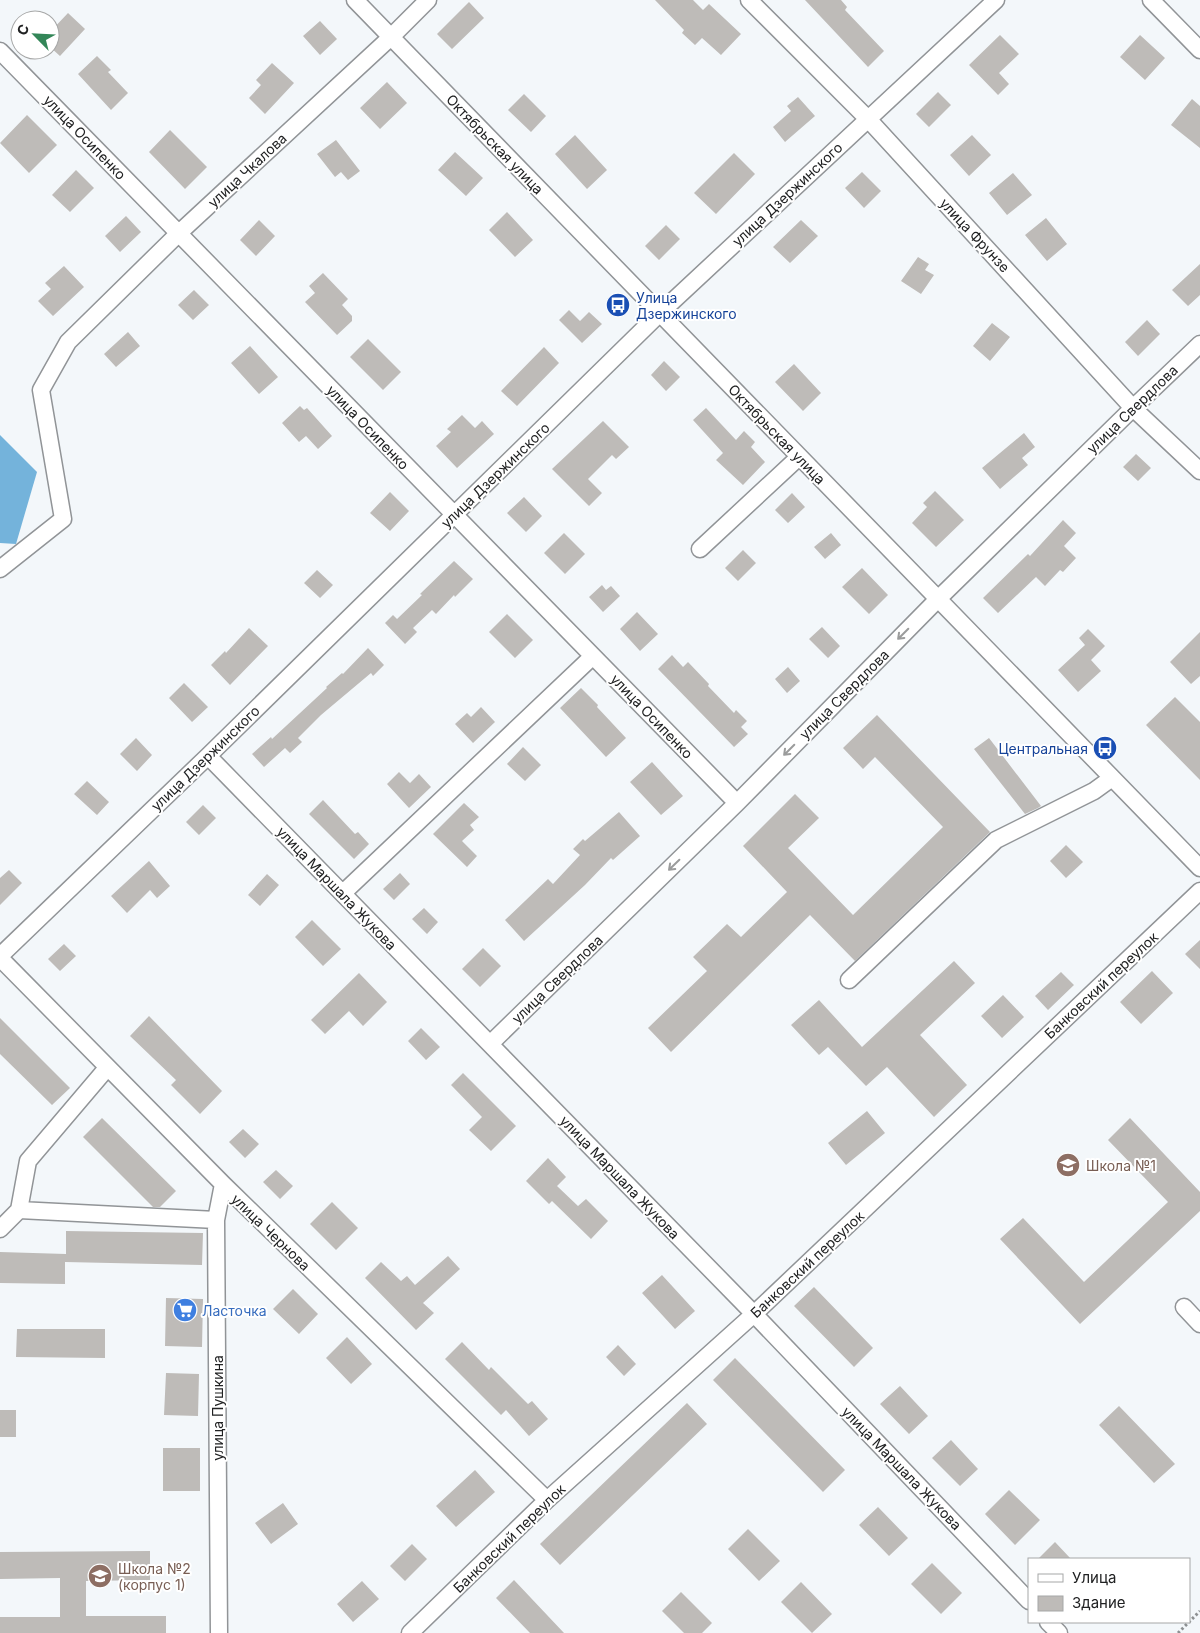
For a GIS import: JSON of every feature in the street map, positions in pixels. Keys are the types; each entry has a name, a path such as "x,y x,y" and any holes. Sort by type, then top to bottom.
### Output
{"street":[{"name":"Октябрьская улица","path":"356,0 937,600 1200,868"},
{"name":"улица Чкалова","path":"0,569 63,519 41,390 68,342 179,233 391,37 428,0"},
{"name":"улица Фрунзе","path":"749,0 868,119 1133,408 1200,471"},
{"name":"улица Дзержинского","path":"0,957 660,313 996,0"},
{"path":"1151,0 1200,50"},
{"name":"улица Осипенко","path":"0,50 737,802"},
{"name":"улица Свердлова","path":"490,1044 737,802 937,600 1200,344"},
{"path":"700,549 799,457"},
{"path":"343,894 594,656"},
{"name":"улица Маршала Жукова","path":"208,756 754,1314 1028,1601"},
{"path":"849,980 996,840 1094,791 1112,778"},
{"name":"Банковский переулок","path":"410,1633 548,1500 754,1314 1200,891"},
{"name":"улица Чернова","path":"0,957 223,1184 548,1500"},
{"path":"0,1229 18,1210 28,1161 107,1068"},
{"name":"улица Пушкина","path":"219,1633 216,1220 223,1184"},
{"path":"18,1210 216,1220"},
{"path":"1184,1308 1200,1324"},
{"path":"1049,1623 1059,1633"}],"path":[{"path":"1190,1621 1200,1611"},
{"path":"1178,1633 1188,1623"}],"water":[{"path":"0,435 37,472 16,544 0,543"}],"building":[{"path":"655,0 693,0 703,10 709,4 741,34 721,55 702,38 695,45 682,33 684,30"},
{"path":"805,0 841,0 847,7 845,10 884,51 868,67"},
{"path":"469,2 484,18 452,49 437,34"},
{"path":"68,13 85,29 60,56 60,21"},
{"path":"320,21 337,39 320,55 303,36"},
{"path":"1000,35 1019,54 999,73 1009,84 998,95 969,65"},
{"path":"1140,35 1165,58 1145,80 1120,57"},
{"path":"97,56 111,70 108,72 128,93 111,110 78,74"},
{"path":"272,63 294,83 265,114 249,98 261,85 256,80"},
{"path":"387,82 407,103 380,129 360,108"},
{"path":"938,92 951,105 929,127 916,114"},
{"path":"524,94 546,116 531,132 508,110"},
{"path":"798,97 815,116 785,142 773,127 791,111 787,106"},
{"path":"1192,99 1200,106 1200,148 1171,125"},
{"path":"27,115 57,145 29,173 0,143"},
{"path":"170,130 207,167 185,189 149,152"},
{"path":"575,135 607,170 587,189 555,154"},
{"path":"972,135 991,155 969,176 950,155"},
{"path":"336,140 360,171 348,180 341,172 335,177 317,154"},
{"path":"455,152 483,178 466,196 438,170"},
{"path":"734,153 755,174 716,214 694,193"},
{"path":"76,170 94,188 70,212 52,195"},
{"path":"862,172 881,191 864,208 845,188"},
{"path":"1013,173 1032,195 1007,215 989,193"},
{"path":"507,212 533,240 515,257 489,230"},
{"path":"126,216 141,232 120,252 105,236"},
{"path":"1046,218 1067,244 1047,261 1025,235"},
{"path":"259,220 275,236 256,256 240,240"},
{"path":"801,220 818,236 790,263 773,247"},
{"path":"666,225 680,239 659,260 645,246"},
{"path":"918,257 929,264 925,270 934,275 921,294 901,281"},
{"path":"1200,264 1200,295 1188,306 1172,290"},
{"path":"64,266 84,287 53,316 38,301 51,289 45,283"},
{"path":"323,273 348,299 342,305 352,316 352,321 337,335 305,302 315,293 309,286"},
{"path":"194,290 209,305 193,320 178,305"},
{"path":"569,310 580,321 589,312 602,324 582,343 559,320"},
{"path":"1147,320 1160,334 1138,356 1125,342"},
{"path":"992,323 1010,337 990,361 973,346"},
{"path":"128,332 140,346 116,367 104,354"},
{"path":"368,339 401,372 383,390 350,357"},
{"path":"250,346 278,377 259,394 231,363"},
{"path":"544,347 559,363 517,406 501,391"},
{"path":"664,361 680,377 666,391 651,375"},
{"path":"794,364 821,393 803,411 775,382"},
{"path":"300,406 304,410 307,408 332,436 318,449 306,436 299,442 282,423"},
{"path":"706,408 736,440 744,431 755,442 751,447 765,462 743,485 716,460 723,453 693,420"},
{"path":"462,415 475,428 482,421 494,434 457,468 436,446 451,432 447,429"},
{"path":"603,421 629,447 616,459 612,455 588,479 602,493 589,506 552,469"},
{"path":"1024,433 1035,447 1022,458 1028,465 1000,489 982,468"},
{"path":"1136,454 1151,468 1138,481 1123,467"},
{"path":"935,491 964,520 936,547 912,523 927,507 923,503"},
{"path":"390,492 409,511 390,531 370,513"},
{"path":"792,493 805,507 788,523 775,510"},
{"path":"524,497 542,516 526,532 507,513"},
{"path":"1063,520 1076,533 1064,546 1076,558 1063,572 1060,570 1045,586 1036,577 998,613 983,598 1028,554 1030,556"},
{"path":"564,533 585,554 565,574 544,553"},
{"path":"831,533 841,545 825,559 814,547"},
{"path":"743,550 756,563 738,581 725,568"},
{"path":"454,561 473,579 436,614 432,610 413,628 417,632 405,644 385,623 393,615 397,619"},
{"path":"862,568 888,595 869,614 842,587"},
{"path":"317,570 333,585 320,598 304,583"},
{"path":"602,585 606,590 611,586 620,596 603,612 589,597"},
{"path":"637,612 658,634 640,651 620,629"},
{"path":"507,614 533,640 515,658 489,632"},
{"path":"822,627 840,646 828,658 809,639"},
{"path":"249,628 268,646 230,685 211,665 225,651 226,653"},
{"path":"1088,629 1105,646 1091,660 1101,671 1078,692 1058,670 1085,645 1079,638"},
{"path":"1200,632 1200,676 1191,684 1170,662"},
{"path":"368,648 384,665 373,676 371,673 321,715 298,738 302,742 290,753 285,748 264,767 252,754 271,737 272,739 326,687 343,674"},
{"path":"672,655 683,667 688,662 734,713 736,710 747,721 741,727 748,734 734,747 658,669"},
{"path":"788,667 800,681 787,693 775,679"},
{"path":"184,683 208,707 192,722 169,698"},
{"path":"581,688 626,738 606,757 560,708"},
{"path":"1175,697 1200,722 1200,780 1146,725"},
{"path":"481,707 495,722 473,743 455,724 467,713 471,717"},
{"path":"877,715 990,832 855,961 810,915 671,1052 648,1028 707,971 693,957 727,924 741,937 787,892 743,846 795,794 819,818 788,848 853,915 943,827 875,757 863,769 843,748"},
{"path":"136,738 152,755 137,771 120,754"},
{"path":"989,738 1041,806 1025,814 974,749"},
{"path":"523,747 541,765 525,781 507,764"},
{"path":"652,762 683,796 661,815 630,782"},
{"path":"399,772 410,783 419,774 431,787 409,808 387,784"},
{"path":"87,781 109,802 97,815 74,794"},
{"path":"323,800 355,834 358,832 369,844 354,859 309,814"},
{"path":"464,803 479,817 470,825 474,830 462,841 477,856 467,867 433,834"},
{"path":"203,805 216,818 199,835 186,822"},
{"path":"619,812 640,836 613,860 611,858 585,885 524,941 505,920 548,879 553,884 580,855 573,849 583,839 585,841"},
{"path":"1066,845 1083,862 1066,878 1050,861"},
{"path":"149,861 170,886 157,898 150,890 127,913 111,896"},
{"path":"9,870 22,883 0,905 0,878"},
{"path":"400,873 410,884 394,900 383,889"},
{"path":"267,874 279,885 260,906 248,895"},
{"path":"424,908 438,922 427,934 412,919"},
{"path":"312,920 341,949 323,966 295,937"},
{"path":"1200,940 1200,969 1185,954"},
{"path":"64,944 76,956 60,971 48,959"},
{"path":"483,948 501,966 480,987 462,969"},
{"path":"954,961 975,983 920,1035 967,1085 934,1117 887,1067 866,1086 828,1047 819,1055 791,1025 819,1000 862,1047"},
{"path":"1152,971 1173,993 1141,1024 1120,1002"},
{"path":"1061,972 1074,985 1048,1010 1035,996"},
{"path":"359,973 387,1002 363,1026 349,1011 325,1034 311,1020"},
{"path":"1003,995 1024,1017 1002,1038 981,1016"},
{"path":"149,1016 222,1091 200,1114 171,1085 176,1080 130,1036"},
{"path":"0,1018 70,1088 52,1105 0,1054"},
{"path":"421,1028 440,1047 426,1060 408,1041"},
{"path":"463,1073 516,1126 491,1151 469,1130 482,1117 451,1085"},
{"path":"867,1111 885,1133 846,1165 828,1143"},
{"path":"102,1118 176,1191 160,1207 153,1207 83,1137"},
{"path":"1130,1118 1200,1192 1200,1211 1080,1324 1000,1239 1023,1218 1084,1282 1168,1202 1108,1140"},
{"path":"243,1129 259,1144 245,1158 229,1142"},
{"path":"548,1158 566,1177 557,1186 578,1206 586,1199 608,1221 591,1239 552,1201 549,1204 526,1181"},
{"path":"276,1170 293,1186 280,1199 263,1182"},
{"path":"332,1202 358,1228 336,1250 310,1224"},
{"path":"66,1231 203,1233 202,1265 65,1262 65,1284 0,1283 0,1252 66,1254"},
{"path":"448,1256 460,1269 423,1303 434,1313 416,1330 365,1278 381,1262 401,1281 407,1276 415,1285"},
{"path":"662,1275 695,1311 675,1329 642,1293"},
{"path":"814,1287 873,1348 854,1367 794,1306"},
{"path":"293,1289 318,1314 299,1334 273,1309"},
{"path":"166,1298 203,1299 202,1347 165,1346"},
{"path":"17,1329 105,1329 105,1358 16,1357"},
{"path":"347,1337 372,1364 351,1384 326,1358"},
{"path":"462,1342 489,1370 491,1367 528,1404 532,1401 548,1419 529,1436 506,1410 501,1415 445,1359"},
{"path":"618,1345 636,1364 624,1376 606,1357"},
{"path":"735,1358 845,1470 823,1492 713,1380"},
{"path":"166,1373 199,1374 198,1416 164,1415"},
{"path":"900,1386 928,1416 909,1434 880,1404"},
{"path":"687,1403 707,1424 560,1565 540,1544"},
{"path":"1119,1406 1175,1464 1154,1483 1099,1425"},
{"path":"0,1410 16,1410 16,1437 0,1437"},
{"path":"951,1440 978,1469 960,1486 932,1458"},
{"path":"163,1448 200,1448 200,1491 163,1491"},
{"path":"475,1470 495,1492 456,1527 436,1506"},
{"path":"1009,1490 1040,1520 1015,1545 985,1514"},
{"path":"283,1503 298,1524 271,1544 255,1523"},
{"path":"878,1507 908,1538 889,1556 859,1525"},
{"path":"748,1529 780,1561 759,1581 728,1549"},
{"path":"1055,1542 1070,1558 1039,1558"},
{"path":"412,1544 427,1559 405,1581 390,1566"},
{"path":"150,1551 150,1580 86,1581 86,1616 166,1616 166,1633 0,1633 0,1617 60,1617 60,1578 0,1579 0,1552"},
{"path":"932,1563 962,1593 941,1614 911,1584"},
{"path":"514,1580 564,1633 530,1633 496,1598"},
{"path":"362,1581 379,1599 353,1622 337,1604"},
{"path":"801,1582 832,1614 812,1633 781,1602"},
{"path":"681,1592 712,1623 702,1633 684,1633 662,1611"}],"place":[{"name":"Улица Дзержинского","path":"618,305"},
{"name":"Центральная","path":"1105,748"},
{"name":"Школа №1","path":"1068,1165"},
{"name":"Ласточка","path":"185,1310"},
{"name":"Школа №2 (корпус 1)","path":"100,1576"}]}
